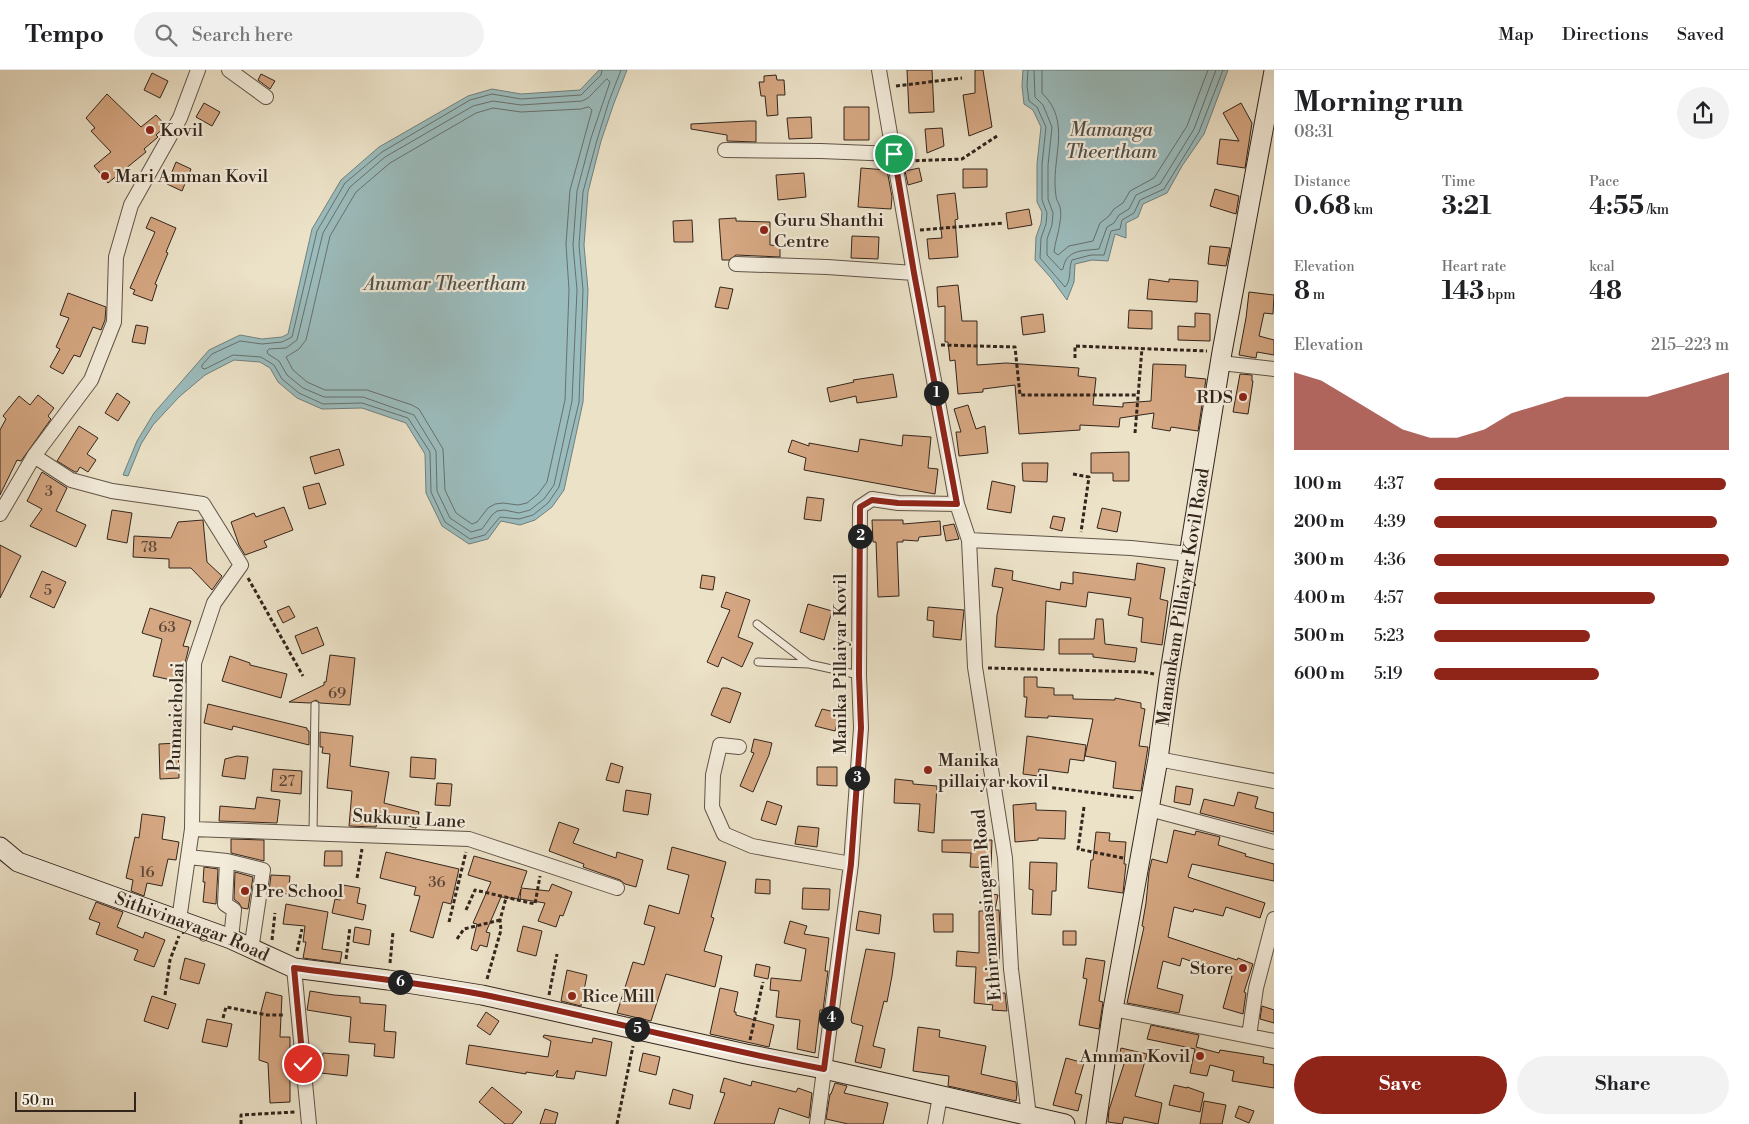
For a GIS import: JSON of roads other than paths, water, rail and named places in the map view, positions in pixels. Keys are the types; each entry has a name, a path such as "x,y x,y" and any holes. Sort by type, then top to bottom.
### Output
{"street":[{"path":"0,514 6,494 91,380 114,322 116,257 131,205 180,118 198,70"},
{"path":"229,70 266,98"},
{"name":"Ethirmanasingam Road","path":"879,70 906,231 957,504 969,540 975,668 1005,858 1011,969 1029,1116"},
{"name":"Mamankam Pillaiyar Kovil Road","path":"1096,1124 1138,861 1158,759 1169,678 1222,358 1268,137 1274,71"},
{"path":"725,150 821,151 894,158"},
{"path":"736,264 827,267 914,273"},
{"path":"1222,358 1274,369"},
{"name":"Punnaicholai","path":"34,456 71,480 104,489 203,504 241,565 214,603 194,663 192,829 182,921"},
{"name":"Manika Pillaiyar Kovil","path":"817,1124 820,1116 824,1069 851,864 861,728 859,675 860,507 872,500 898,503 957,504"},
{"path":"969,540 1131,548 1189,554"},
{"path":"739,747 720,745 713,775 712,807 724,834 752,846 851,864"},
{"path":"1158,759 1274,781"},
{"path":"1150,804 1274,842"},
{"name":"Sukkuru Lane","path":"192,829 469,839 617,888"},
{"name":"Sithivinayagar Road","path":"0,847 18,862 231,939 294,968 482,995 637,1028 746,1054 824,1069 1065,1124"},
{"path":"188,857 226,861 263,870 252,950"},
{"path":"226,861 225,904 234,910 231,939"},
{"path":"1249,1036 1256,988 1274,919"},
{"path":"294,968 309,1118"},
{"path":"1113,1009 1274,1040"},
{"path":"935,1124 940,1096"}],"lane":[{"path":"757,624 809,664"},
{"path":"758,662 809,664 859,675"},
{"path":"313,833 316,705"}],"water":[{"name":"Anumar Theertham","path":"599,70 627,70 601,141 588,192 584,245 588,290 583,402 564,490 552,507 535,520 520,525 501,521 488,539 469,544 442,526 426,493 425,454 406,423 362,408 322,409 297,398 278,382 270,368 260,362 234,360 205,375 179,397 153,425 141,444 128,476 123,475 137,441 154,413 209,350 240,335 262,339 282,337 288,334 312,229 341,180 379,147 468,96 492,89 521,94 580,90"},
{"name":"Mamanga Theertham","path":"1023,70 1228,70 1204,134 1182,166 1167,193 1143,204 1138,217 1126,223 1126,238 1115,234 1108,261 1092,260 1075,264 1074,282 1067,300 1035,260 1036,237 1041,223 1042,212 1037,202 1037,164 1041,127 1033,110 1024,104"}],"place":[{"name":"Kovil","path":"150,130"},
{"name":"Mari Amman Kovil","path":"105,176"},
{"name":"Guru Shanthi Centre","path":"764,230"},
{"name":"RDS","path":"1243,397"},
{"name":"Manika pillaiyar kovil","path":"928,770"},
{"name":"Pre School","path":"245,891"},
{"name":"Store","path":"1243,968"},
{"name":"Rice Mill","path":"572,996"},
{"name":"Amman Kovil","path":"1200,1056"}]}
